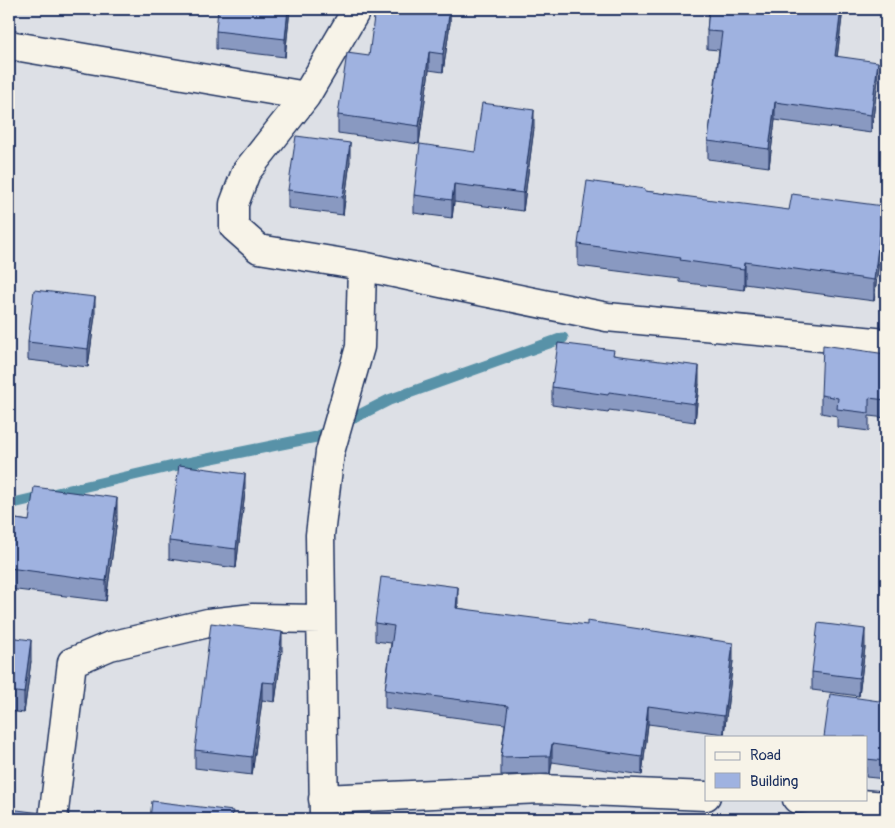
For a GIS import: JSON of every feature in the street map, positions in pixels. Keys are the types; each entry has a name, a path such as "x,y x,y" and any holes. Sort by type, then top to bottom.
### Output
{"street":[{"path":"357,9 306,96 246,172 234,204 234,227 259,249 362,266 607,317 886,343"},
{"path":"9,45 306,96"},
{"path":"362,266 360,348 330,452 320,535 324,809 542,789 705,796"},
{"path":"53,819 72,662 110,646 208,623 253,618 321,619"},
{"path":"804,800 873,810"}],"building":[{"path":"218,9 288,9 285,39 216,31"},
{"path":"375,9 450,9 443,54 429,52 419,126 338,115 347,53 369,56"},
{"path":"709,9 841,9 835,56 878,62 871,115 775,102 769,149 708,141 722,32 707,31"},
{"path":"482,103 534,110 523,193 454,184 452,200 414,195 420,144 475,152"},
{"path":"296,136 350,143 343,197 288,190"},
{"path":"587,181 645,189 645,191 789,210 792,194 883,206 874,280 745,262 744,269 578,244"},
{"path":"34,290 95,297 88,349 28,342"},
{"path":"558,343 614,350 613,355 699,366 695,404 609,392 608,395 552,387"},
{"path":"823,345 886,354 886,400 869,398 869,413 837,409 838,398 821,395"},
{"path":"179,465 245,474 236,549 169,541"},
{"path":"34,487 117,498 106,581 9,568 9,518 29,521"},
{"path":"381,577 458,587 456,608 587,625 587,621 733,643 724,716 648,706 642,757 552,744 550,756 501,757 508,706 385,690 394,626 375,623"},
{"path":"211,623 282,632 275,683 262,682 252,757 195,750"},
{"path":"818,623 865,629 859,678 812,672"},
{"path":"9,637 31,640 24,693 9,691"},
{"path":"830,694 886,702 886,761 868,759 868,736 824,736"},
{"path":"152,801 233,811 232,819 150,819"},
{"path":"9,809 41,813 40,819 9,819"}],"waterway":[{"path":"9,504 173,466 316,437 389,400 563,338"}]}
